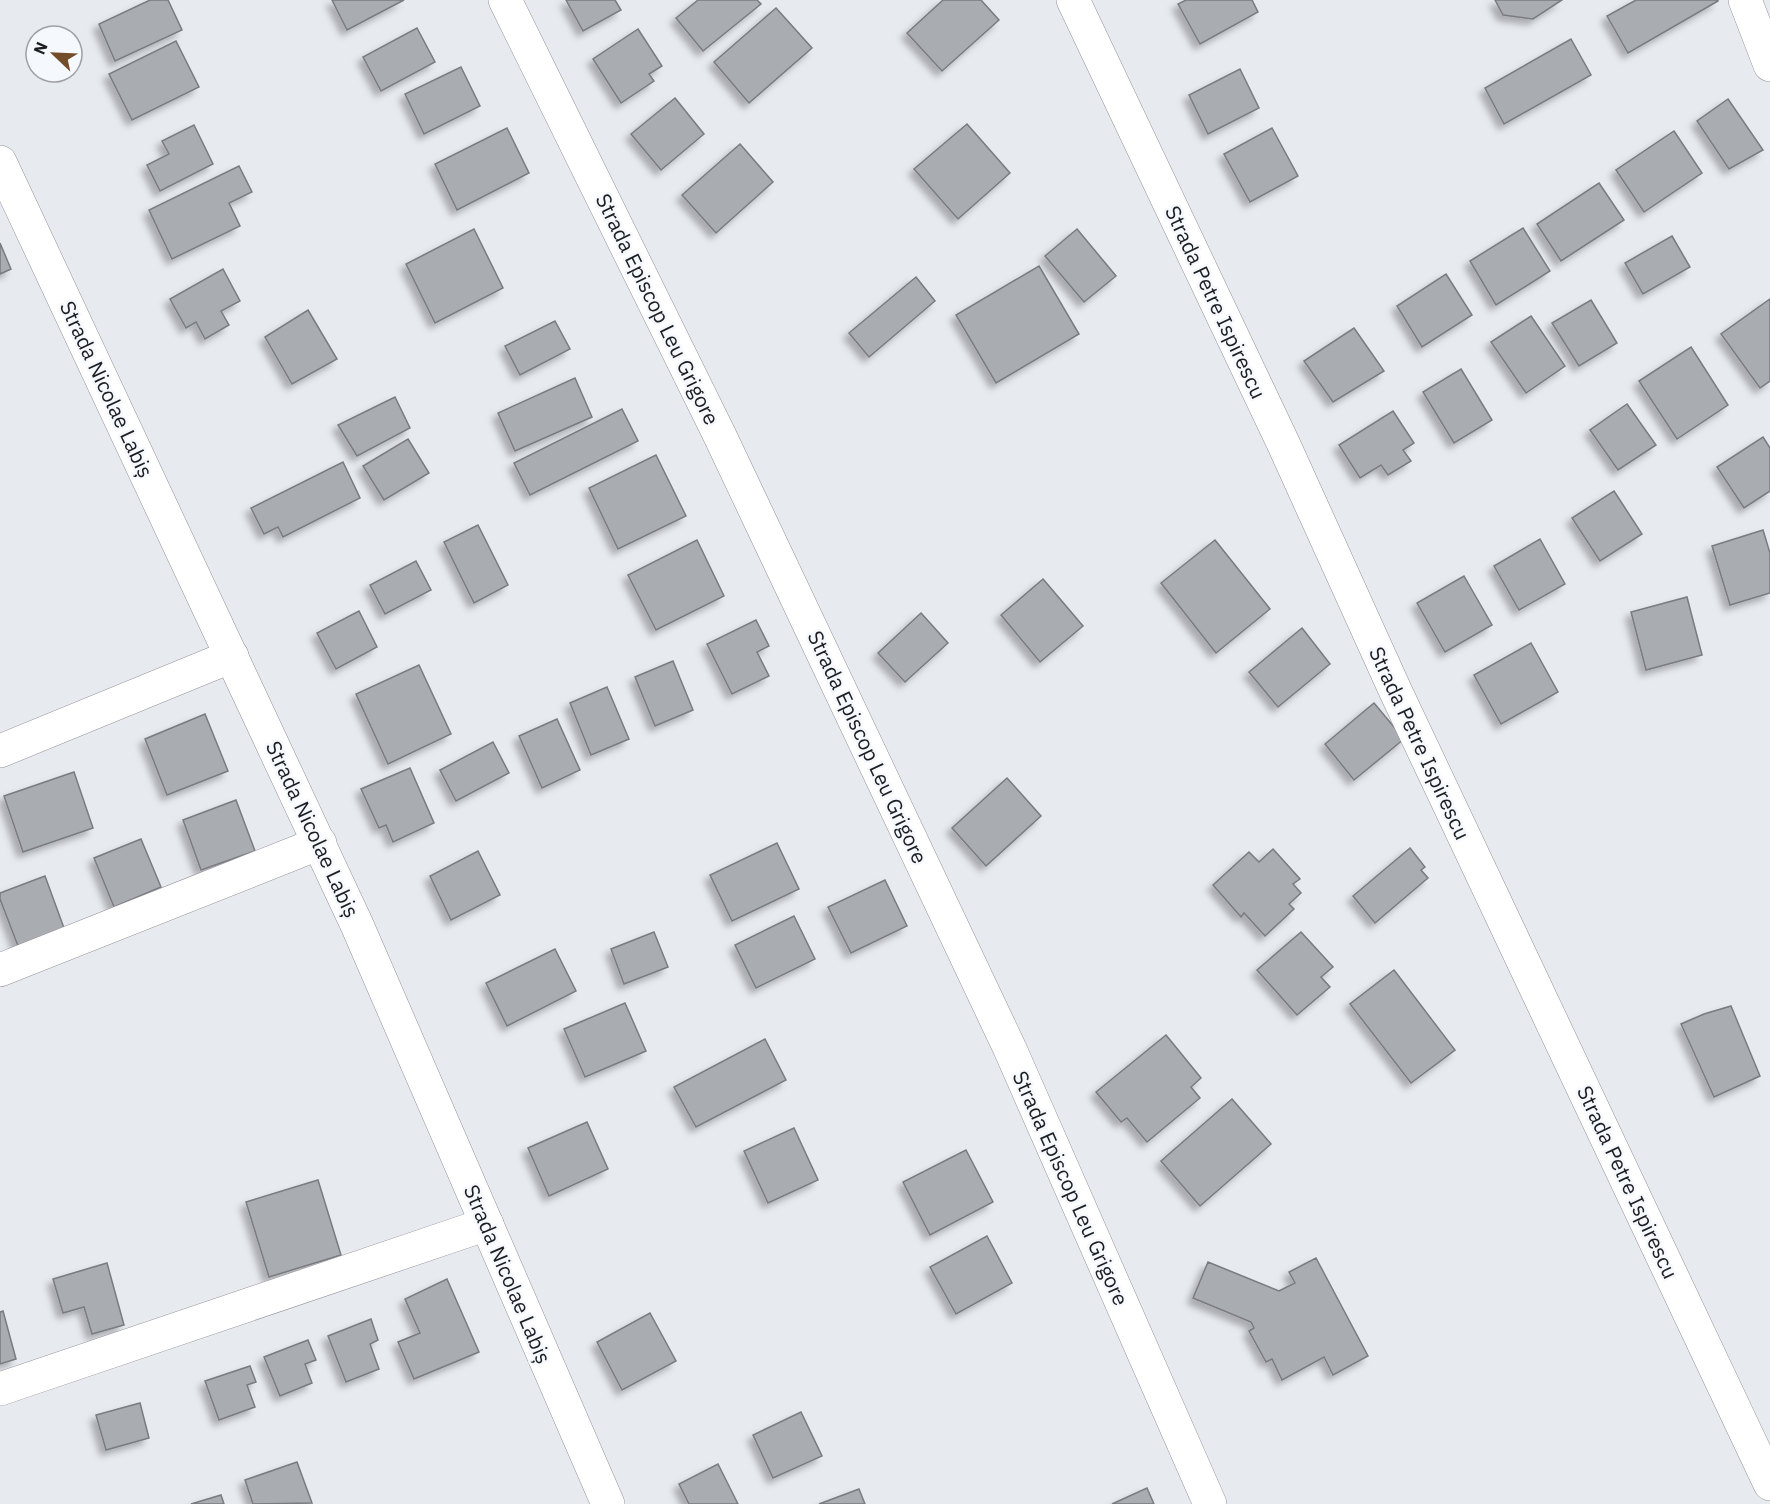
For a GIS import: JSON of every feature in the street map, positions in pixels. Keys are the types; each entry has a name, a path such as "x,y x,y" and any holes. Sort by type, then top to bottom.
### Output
{"street":[{"name":"Strada Episcop Leu Grigore","path":"505,0 720,435 1010,1049 1210,1504"},
{"name":"Strada Petre Ispirescu","path":"1073,0 1284,445 1395,690 1770,1484"},
{"path":"1745,0 1770,65"},
{"name":"Strada Nicolae Labiș","path":"0,162 320,843 608,1504"},
{"path":"0,751 232,656"},
{"path":"0,970 320,843"},
{"path":"0,1389 487,1224"}],"building":[{"path":"150,0 168,0 182,30 115,61 99,24"},
{"path":"332,0 404,0 347,30"},
{"path":"566,0 615,0 621,10 583,31"},
{"path":"698,0 757,0 761,4 703,51 676,18"},
{"path":"943,0 981,0 999,20 942,71 907,33"},
{"path":"1186,0 1252,0 1258,12 1200,44 1178,4"},
{"path":"1495,0 1562,0 1533,19 1503,15"},
{"path":"1636,0 1718,1 1628,53 1607,16"},
{"path":"776,8 812,48 749,103 714,62"},
{"path":"417,28 435,62 381,91 363,57"},
{"path":"638,29 662,66 649,74 654,81 621,103 593,59"},
{"path":"1571,39 1591,75 1504,124 1485,88"},
{"path":"176,41 199,87 132,120 109,74"},
{"path":"461,67 480,106 424,134 405,94"},
{"path":"1240,69 1259,108 1208,134 1189,95"},
{"path":"675,98 704,134 661,170 631,134"},
{"path":"1728,99 1763,150 1729,169 1697,121"},
{"path":"967,124 1010,173 958,219 914,169"},
{"path":"194,125 213,164 160,191 147,165 169,154 162,141"},
{"path":"507,128 529,173 457,210 435,164"},
{"path":"1272,128 1298,176 1250,202 1224,154"},
{"path":"1674,131 1702,173 1644,212 1616,170"},
{"path":"740,144 773,182 716,233 682,195"},
{"path":"239,166 252,192 229,203 240,226 172,259 149,210"},
{"path":"1599,183 1624,220 1561,261 1537,224"},
{"path":"1523,228 1550,271 1496,305 1470,261"},
{"path":"474,229 503,288 435,323 406,264"},
{"path":"1077,229 1116,276 1084,302 1045,256"},
{"path":"1672,236 1690,267 1643,294 1625,263"},
{"path":"0,243 11,269 0,274"},
{"path":"1039,266 1079,334 996,383 956,315"},
{"path":"223,269 240,301 221,311 229,325 205,339 196,322 186,328 170,299"},
{"path":"1446,274 1472,315 1422,347 1397,306"},
{"path":"916,277 935,301 869,357 849,333"},
{"path":"1770,299 1770,381 1760,388 1721,334"},
{"path":"1591,300 1617,343 1579,366 1552,323"},
{"path":"308,310 337,359 292,384 265,337"},
{"path":"1531,316 1565,366 1526,393 1491,342"},
{"path":"555,321 570,349 520,375 505,346"},
{"path":"1354,328 1384,371 1333,402 1304,361"},
{"path":"1691,347 1728,405 1677,439 1639,381"},
{"path":"1461,369 1492,420 1454,443 1423,392"},
{"path":"575,378 592,417 515,451 498,413"},
{"path":"395,397 410,428 357,456 338,425"},
{"path":"1627,404 1656,445 1618,470 1590,430"},
{"path":"622,409 638,441 530,495 514,463"},
{"path":"1393,411 1414,443 1403,450 1411,461 1388,475 1381,465 1360,478 1339,445"},
{"path":"1763,437 1770,448 1770,491 1744,508 1717,467"},
{"path":"408,439 429,473 384,500 363,466"},
{"path":"656,455 686,516 618,549 589,488"},
{"path":"343,462 360,498 283,537 278,527 264,534 251,508"},
{"path":"1614,491 1642,534 1600,561 1572,518"},
{"path":"478,525 508,585 474,603 444,542"},
{"path":"1763,530 1770,553 1770,593 1730,605 1712,546"},
{"path":"1540,539 1565,584 1519,610 1494,566"},
{"path":"697,540 724,596 656,630 628,575"},
{"path":"1215,540 1270,609 1216,653 1161,583"},
{"path":"416,561 431,590 385,614 370,585"},
{"path":"1464,576 1492,625 1445,652 1417,603"},
{"path":"1043,579 1083,626 1040,662 1001,615"},
{"path":"1687,597 1702,655 1646,670 1631,612"},
{"path":"359,611 377,647 336,669 317,633"},
{"path":"921,613 948,643 905,682 878,653"},
{"path":"756,620 769,646 757,652 769,676 732,694 707,644"},
{"path":"1302,628 1330,664 1278,707 1249,672"},
{"path":"1531,643 1558,692 1501,724 1474,675"},
{"path":"673,661 693,710 655,726 635,677"},
{"path":"419,665 451,734 388,764 356,694"},
{"path":"607,687 629,739 591,755 570,703"},
{"path":"1374,703 1404,739 1354,780 1325,744"},
{"path":"205,714 228,771 167,795 145,739"},
{"path":"557,719 580,770 542,788 519,736"},
{"path":"493,742 509,773 456,801 440,770"},
{"path":"410,768 434,823 393,842 386,825 379,828 361,789"},
{"path":"74,772 93,828 23,852 4,796"},
{"path":"1007,778 1041,816 986,866 952,828"},
{"path":"236,800 255,851 201,870 183,820"},
{"path":"141,839 161,887 114,907 94,858"},
{"path":"777,843 799,889 732,921 710,875"},
{"path":"1410,848 1425,867 1421,870 1428,878 1375,923 1353,896"},
{"path":"1273,849 1300,879 1293,884 1301,893 1289,904 1294,909 1265,936 1244,913 1241,917 1213,885 1249,852 1259,862"},
{"path":"478,851 500,895 451,920 430,876"},
{"path":"45,876 64,928 18,946 0,899 0,893"},
{"path":"885,880 907,926 851,953 828,907"},
{"path":"794,916 815,959 756,988 735,945"},
{"path":"654,932 668,967 624,984 611,949"},
{"path":"1301,932 1333,967 1321,977 1330,987 1297,1015 1257,970"},
{"path":"555,949 576,991 507,1026 486,983"},
{"path":"1394,970 1455,1050 1411,1083 1350,1004"},
{"path":"625,1003 646,1051 585,1077 564,1029"},
{"path":"1731,1006 1760,1076 1714,1097 1681,1024"},
{"path":"1166,1035 1201,1078 1191,1087 1200,1098 1147,1142 1127,1118 1121,1122 1096,1092"},
{"path":"765,1039 786,1080 696,1127 674,1087"},
{"path":"1232,1099 1271,1144 1200,1206 1161,1161"},
{"path":"587,1122 608,1169 549,1196 528,1148"},
{"path":"794,1128 818,1180 768,1203 744,1151"},
{"path":"966,1150 993,1202 930,1235 903,1182"},
{"path":"318,1180 341,1255 269,1277 246,1202"},
{"path":"987,1236 1012,1283 956,1314 930,1267"},
{"path":"1316,1258 1368,1356 1333,1375 1324,1357 1282,1380 1272,1359 1266,1362 1249,1331 1254,1328 1251,1322 1193,1298 1208,1262 1279,1291 1295,1283 1289,1272"},
{"path":"107,1263 124,1325 92,1334 84,1307 63,1313 53,1279"},
{"path":"447,1279 479,1352 414,1379 398,1342 420,1333 405,1299"},
{"path":"3,1311 16,1359 0,1364 0,1312"},
{"path":"650,1313 676,1361 622,1390 597,1342"},
{"path":"371,1319 378,1340 370,1344 379,1369 346,1382 328,1336"},
{"path":"308,1340 316,1360 305,1364 312,1383 280,1396 264,1357"},
{"path":"250,1366 256,1382 247,1385 255,1407 219,1420 205,1381"},
{"path":"140,1403 149,1438 106,1450 96,1415"},
{"path":"801,1412 822,1456 773,1478 753,1435"},
{"path":"297,1462 312,1503 253,1504 245,1480"},
{"path":"718,1464 738,1504 689,1504 679,1484"},
{"path":"1147,1488 1154,1504 1112,1504"},
{"path":"859,1489 865,1504 819,1504"},
{"path":"221,1495 224,1504 191,1504"}]}
